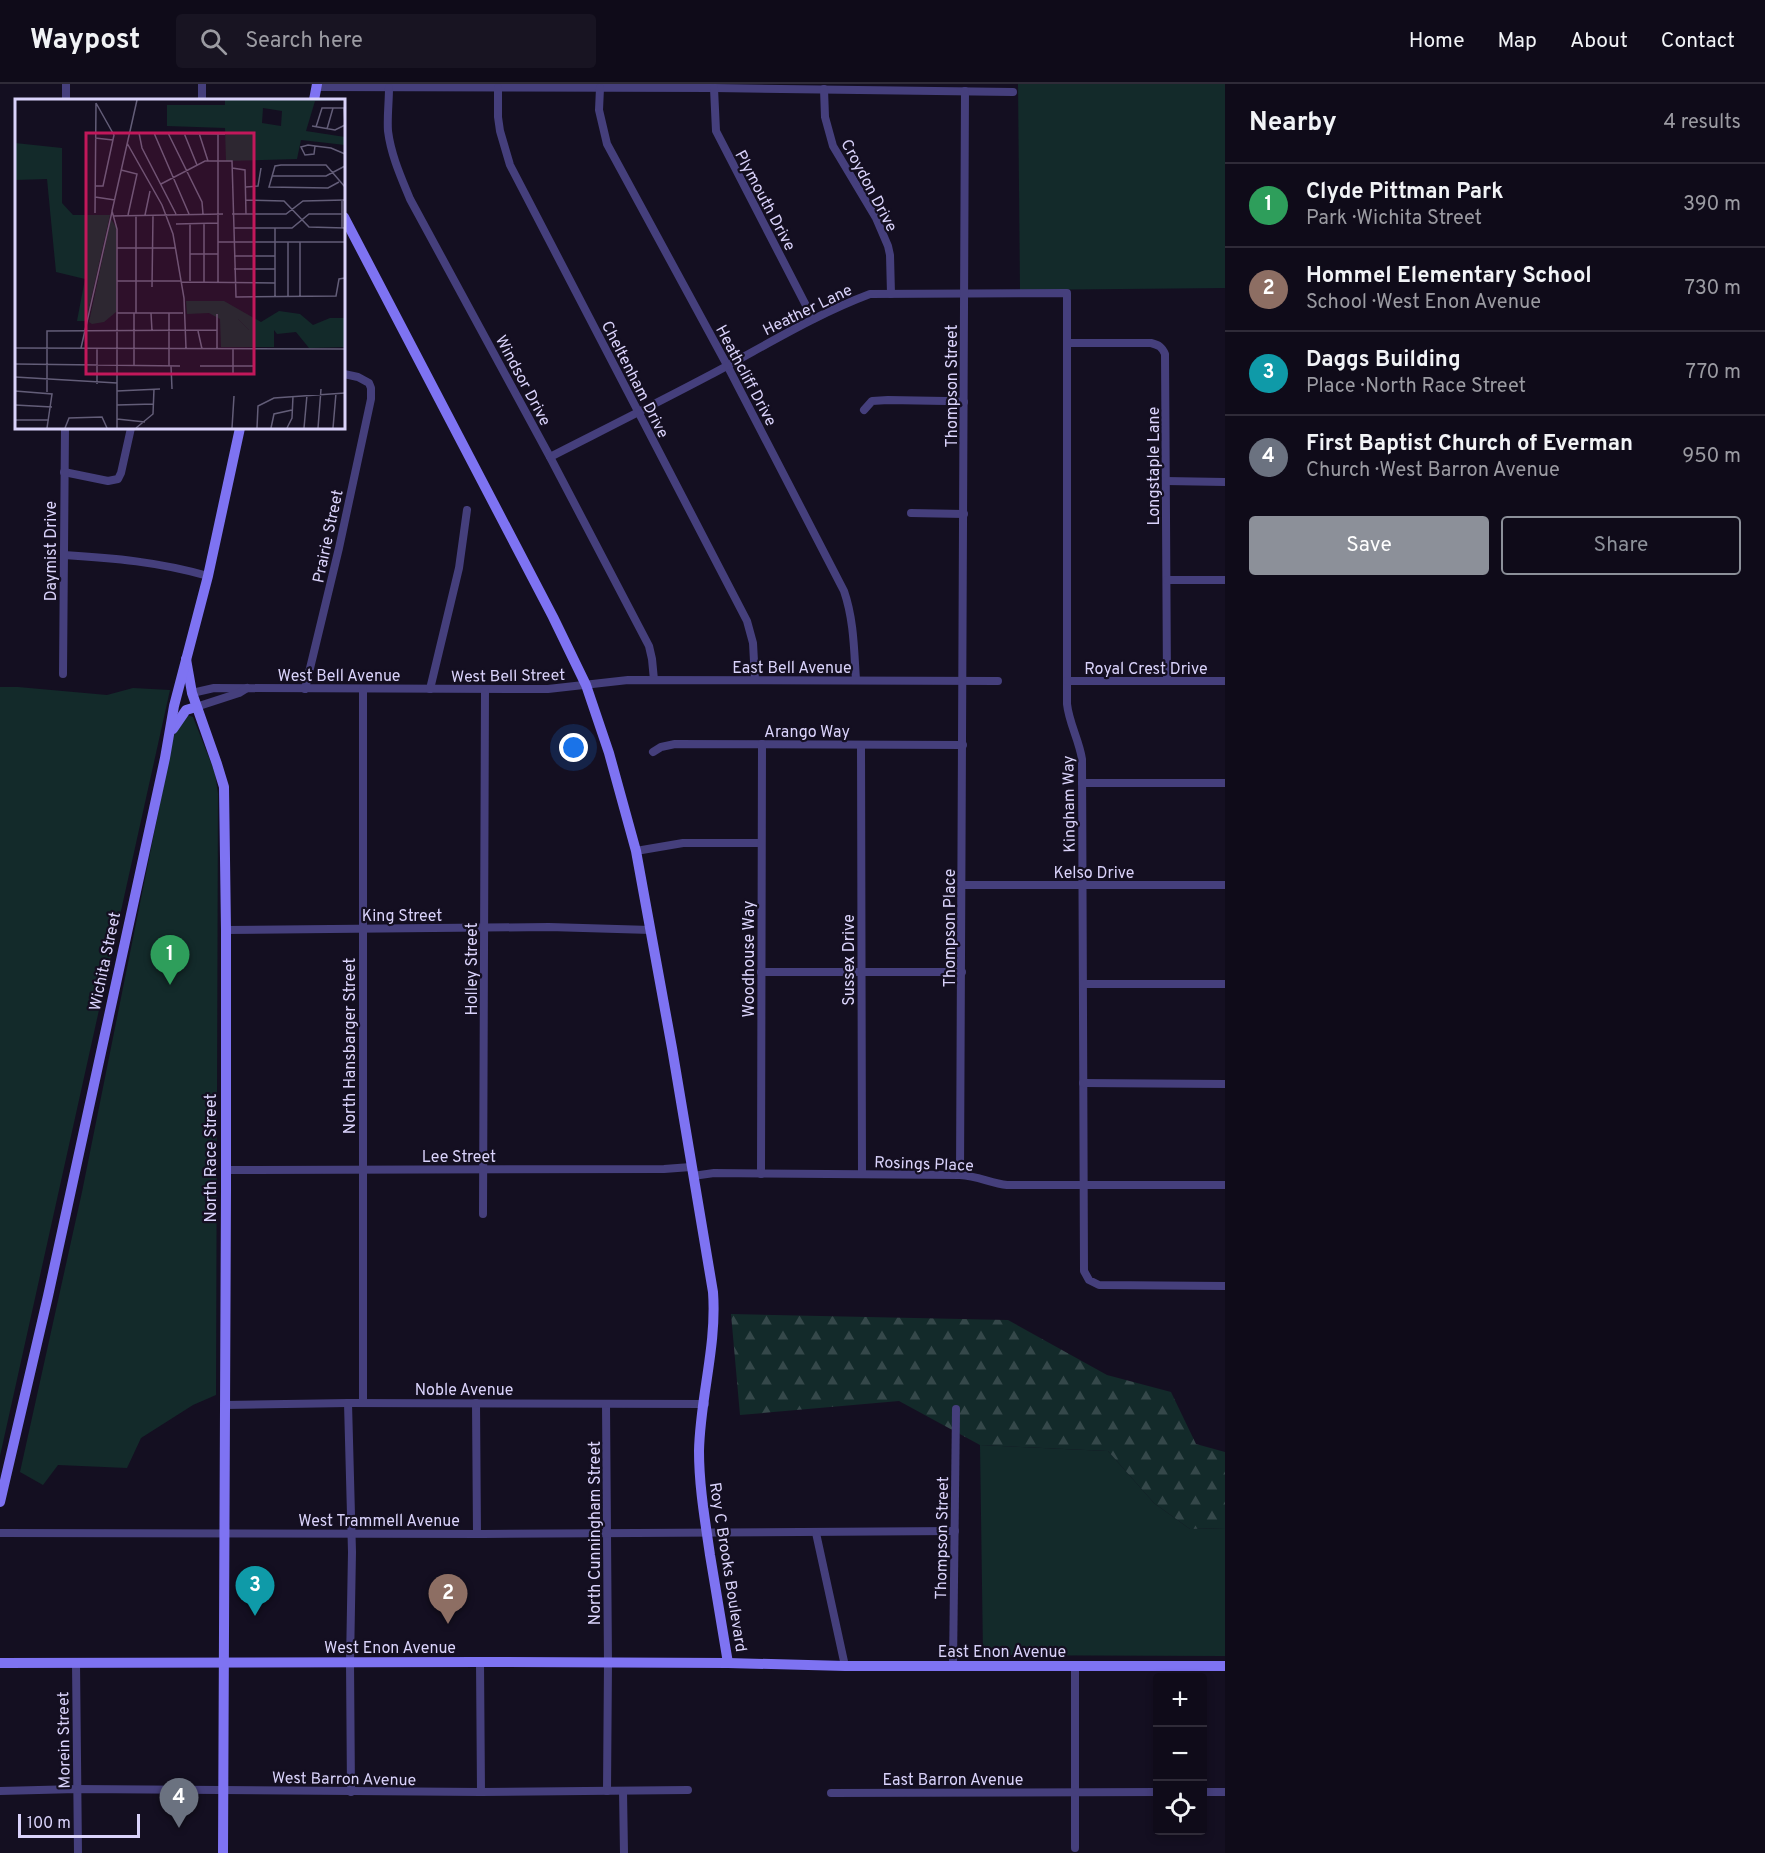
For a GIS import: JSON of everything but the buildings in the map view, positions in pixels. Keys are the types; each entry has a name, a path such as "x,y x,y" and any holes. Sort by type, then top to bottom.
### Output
{"street":[{"path":"317,86 1013,92"},
{"name":"Windsor Drive","path":"389,88 389,138 394,160 410,199 649,646 654,680"},
{"name":"Cheltenham Drive","path":"498,88 500,131 510,165 747,621 753,643 755,680"},
{"name":"Heathcliff Drive","path":"600,88 599,110 607,144 727,365 844,591 854,638 856,680"},
{"name":"Plymouth Drive","path":"714,88 716,131 813,319"},
{"name":"Croydon Drive","path":"824,89 825,117 833,146 876,218 888,246 891,294"},
{"name":"Thompson Street","path":"964,681 965,91"},
{"name":"Roy C Brooks Boulevard","path":"345,219 553,617 586,685 609,753 636,851 715,1316 711,1362 701,1425 699,1475 728,1663"},
{"name":"Heather Lane","path":"550,458 813,319 870,294 1067,293"},
{"name":"Kingham Way","path":"1067,293 1067,681 1068,714 1080,747 1082,783 1084,1271 1089,1280 1100,1285 1225,1286"},
{"name":"Longstaple Lane","path":"1067,343 1151,343 1162,349 1166,361 1167,681"},
{"name":"Prairie Street","path":"305,689 339,548 371,399 369,383 345,374"},
{"path":"864,410 872,401 946,400 964,402"},
{"name":"Daymist Drive","path":"63,674 64,429"},
{"path":"64,472 108,481 115,480 121,473 131,429"},
{"name":"Wichita Street","path":"0,1502 48,1296 174,706 208,576 240,429"},
{"path":"1166,481 1225,482"},
{"path":"430,689 459,568 467,510"},
{"path":"911,513 964,514"},
{"path":"64,555 155,563 208,576"},
{"path":"1167,580 1225,580"},
{"name":"North Race Street","path":"186,659 196,707 224,788 226,1170 223,1853"},
{"name":"East Bell Avenue","path":"586,685 654,680 998,681"},
{"name":"Thompson Place","path":"960,1175 964,681"},
{"name":"Royal Crest Drive","path":"1067,681 1225,681"},
{"name":"West Bell Street","path":"430,689 548,689 586,685"},
{"name":"West Bell Avenue","path":"192,693 214,688 430,689"},
{"name":"West Bell Avenue","path":"196,707 240,693 248,688"},
{"name":"North Hansbarger Street","path":"363,689 363,1403"},
{"name":"Holley Street","path":"483,1214 484,690"},
{"path":"174,706 192,693"},
{"path":"168,737 186,710 196,707"},
{"name":"Arango Way","path":"653,752 661,747 675,744 963,745"},
{"name":"Woodhouse Way","path":"761,1174 762,744"},
{"name":"Sussex Drive","path":"861,745 862,1174"},
{"path":"1082,783 1225,783"},
{"path":"636,851 683,843 762,843"},
{"name":"Kelso Drive","path":"963,885 1225,885"},
{"name":"King Street","path":"226,930 549,927 651,930"},
{"path":"761,972 962,972"},
{"path":"1083,984 1225,984"},
{"path":"1083,1083 1225,1084"},
{"name":"Lee Street","path":"226,1170 664,1169 692,1171"},
{"name":"Rosings Place","path":"692,1171 761,1174 960,1175 980,1177 993,1183 1007,1185 1225,1185"},
{"path":"348,1403 352,1534 351,1792"},
{"path":"476,1403 477,1534"},
{"name":"North Cunningham Street","path":"606,1404 609,1662 607,1791"},
{"name":"Noble Avenue","path":"224,1405 705,1404"},
{"name":"Thompson Street","path":"953,1667 956,1409"},
{"name":"West Trammell Avenue","path":"0,1533 477,1534 955,1531"},
{"path":"816,1533 844,1666"},
{"path":"480,1662 481,1792"},
{"name":"West Enon Avenue","path":"0,1663 609,1662 779,1665"},
{"name":"Morein Street","path":"76,1663 78,1853"},
{"name":"East Enon Avenue","path":"779,1665 1225,1666"},
{"path":"1075,1666 1075,1848"},
{"name":"West Barron Avenue","path":"0,1791 77,1789 351,1792 688,1790"},
{"path":"623,1791 624,1853"},
{"name":"East Barron Avenue","path":"831,1793 1153,1792"},
{"path":"1207,1792 1225,1792"}],"green space":[{"path":"1018,84 1225,84 1225,288 1020,290"},
{"path":"0,687 107,695 133,688 170,690 0,1456"},
{"path":"187,715 193,717 215,773 218,794 216,1395 193,1405 141,1438 127,1468 58,1465 43,1485 20,1472 82,1192 174,734"},
{"path":"731,1314 1008,1320 1107,1375 1171,1392 1196,1444 1225,1452 1225,1528 1190,1529 1154,1503 1108,1451 980,1445 899,1401 740,1415"},
{"path":"980,1445 1108,1451 1154,1503 1190,1529 1225,1528 1225,1656 983,1655"}],"place":[{"name":"Clyde Pittman Park","path":"170,985"},
{"name":"Daggs Building","path":"255,1616"},
{"name":"Hommel Elementary School","path":"448,1624"},
{"name":"First Baptist Church of Everman","path":"179,1828"}]}
